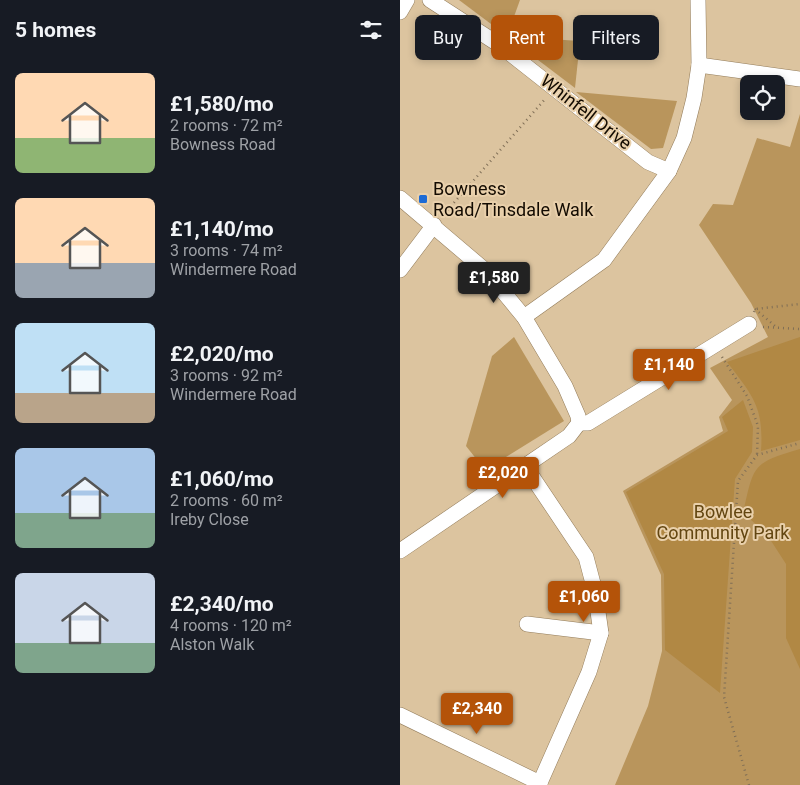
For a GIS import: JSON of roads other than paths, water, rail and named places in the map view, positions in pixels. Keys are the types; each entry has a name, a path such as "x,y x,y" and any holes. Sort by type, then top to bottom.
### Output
{"street":[{"path":"400,12 407,0"},
{"name":"Whinfell Drive","path":"430,0 498,44 648,162 669,171"},
{"path":"524,317 604,260 669,171 684,138 694,98 698,65 698,0"},
{"path":"698,65 800,79"},
{"path":"400,198 486,271 524,317 566,386 579,423 569,436 400,551"},
{"path":"400,270 434,225"},
{"path":"579,423 588,423 749,324"},
{"path":"400,715 540,784 589,672 600,633 595,591 586,558 525,466"},
{"path":"527,624 600,633"}],"place":[{"name":"Bowness Road/Tinsdale Walk","path":"423,199"}],"park label":[{"name":"Bowlee Community Park","path":"723,522"}]}
